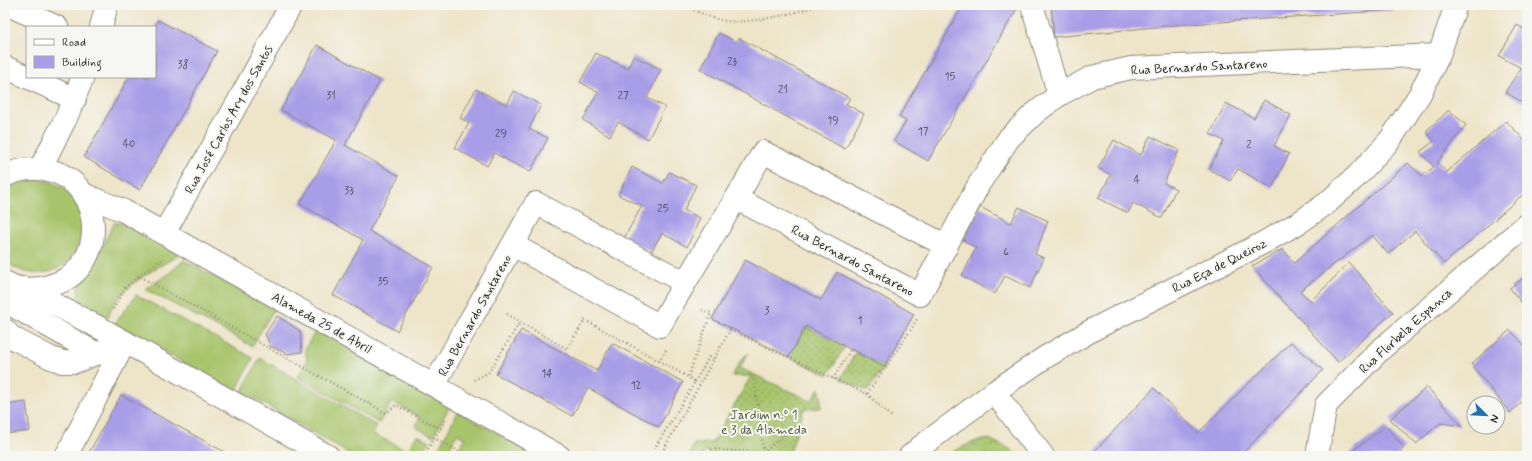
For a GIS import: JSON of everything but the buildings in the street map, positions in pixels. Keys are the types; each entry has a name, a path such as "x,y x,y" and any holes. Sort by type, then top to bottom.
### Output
{"street":[{"path":"8,5 55,26"},
{"path":"101,26 107,5"},
{"path":"1032,5 1059,95"},
{"name":"Rua Eça de Queiroz","path":"910,456 994,392 1044,358 1094,329 1261,244 1300,222 1327,203 1357,176 1390,140 1420,94 1439,55 1456,5"},
{"name":"Rua José Carlos Ary dos Santos","path":"164,233 289,6"},
{"name":"Rua Bernardo Santareno","path":"737,199 920,295 979,184 1010,138 1035,113 1059,95 1092,77 1131,68 1439,55"},
{"path":"5,67 26,77"},
{"path":"29,78 75,99"},
{"path":"40,169 75,99 83,78"},
{"name":"Rua Bernardo Santareno","path":"513,245 660,326 684,282 737,199 763,152 947,246"},
{"name":"Alameda 25 de Abril","path":"5,176 25,169 40,169 65,177 75,184 83,194 91,210 94,227 92,245 84,261 73,274 58,284 41,288 11,289"},
{"name":"Alameda 25 de Abril","path":"83,194 124,211 164,233 559,456"},
{"name":"Rua Bernardo Santareno","path":"434,386 536,203 684,282"},
{"name":"Rua Florbela Espanca","path":"1316,456 1326,405 1379,351 1527,224"},
{"path":"11,289 102,329 328,456"},
{"path":"11,289 17,308 97,354"},
{"path":"5,330 11,337 49,357 62,362 75,362 125,342"},
{"path":"66,456 125,342"},
{"path":"994,392 1043,456"}],"path":[{"path":"683,5 713,18 726,21 777,17 816,5"},
{"path":"102,329 125,288 139,276 137,276 168,258"},
{"path":"139,276 386,413 396,404 441,429"},
{"path":"688,377 711,313 702,310"},
{"path":"507,314 567,349 585,320 695,382"},
{"path":"469,383 489,372 520,322"},
{"path":"867,394 912,328"},
{"path":"660,456 730,330 867,394 893,418"},
{"path":"659,361 670,342"},
{"path":"833,379 851,349 884,367"},
{"path":"650,456 709,357 714,360"},
{"path":"754,376 763,454"},
{"path":"424,456 448,417"},
{"path":"711,449 763,454 799,423"},
{"path":"434,438 452,447 464,456"}],"green space":[{"path":"38,179 64,188 73,196 78,204 84,231 74,253 67,262 48,272 37,273 26,272 15,268 5,261 5,192 16,184"},
{"path":"114,223 121,223 179,255 148,273 127,289 118,298 108,318 85,306 79,300 78,291 82,278 90,272"},
{"path":"184,260 274,309 252,346 145,289 167,275"},
{"path":"136,295 253,358 236,391 114,325"},
{"path":"806,326 845,346 828,375 789,357"},
{"path":"316,330 450,406 433,436 415,427 420,417 392,402 379,423 298,377 307,360 305,349"},
{"path":"856,352 884,367 868,391 840,379"},
{"name":"Jardim n.º 1 e 3 da Alameda","path":"748,353 740,368 811,401 819,388 821,408 804,409 789,456 715,456 705,451 703,456 689,456 694,444 713,442 751,376 732,376 741,360"},
{"path":"260,358 377,426 373,434 408,451 417,435 430,441 422,456 353,456 242,391"},
{"path":"458,412 533,453 532,456 488,456 484,454 482,456 456,456 465,438 457,434 447,452 439,447"},
{"path":"989,439 1010,449 1018,456 944,456 973,442"}]}
